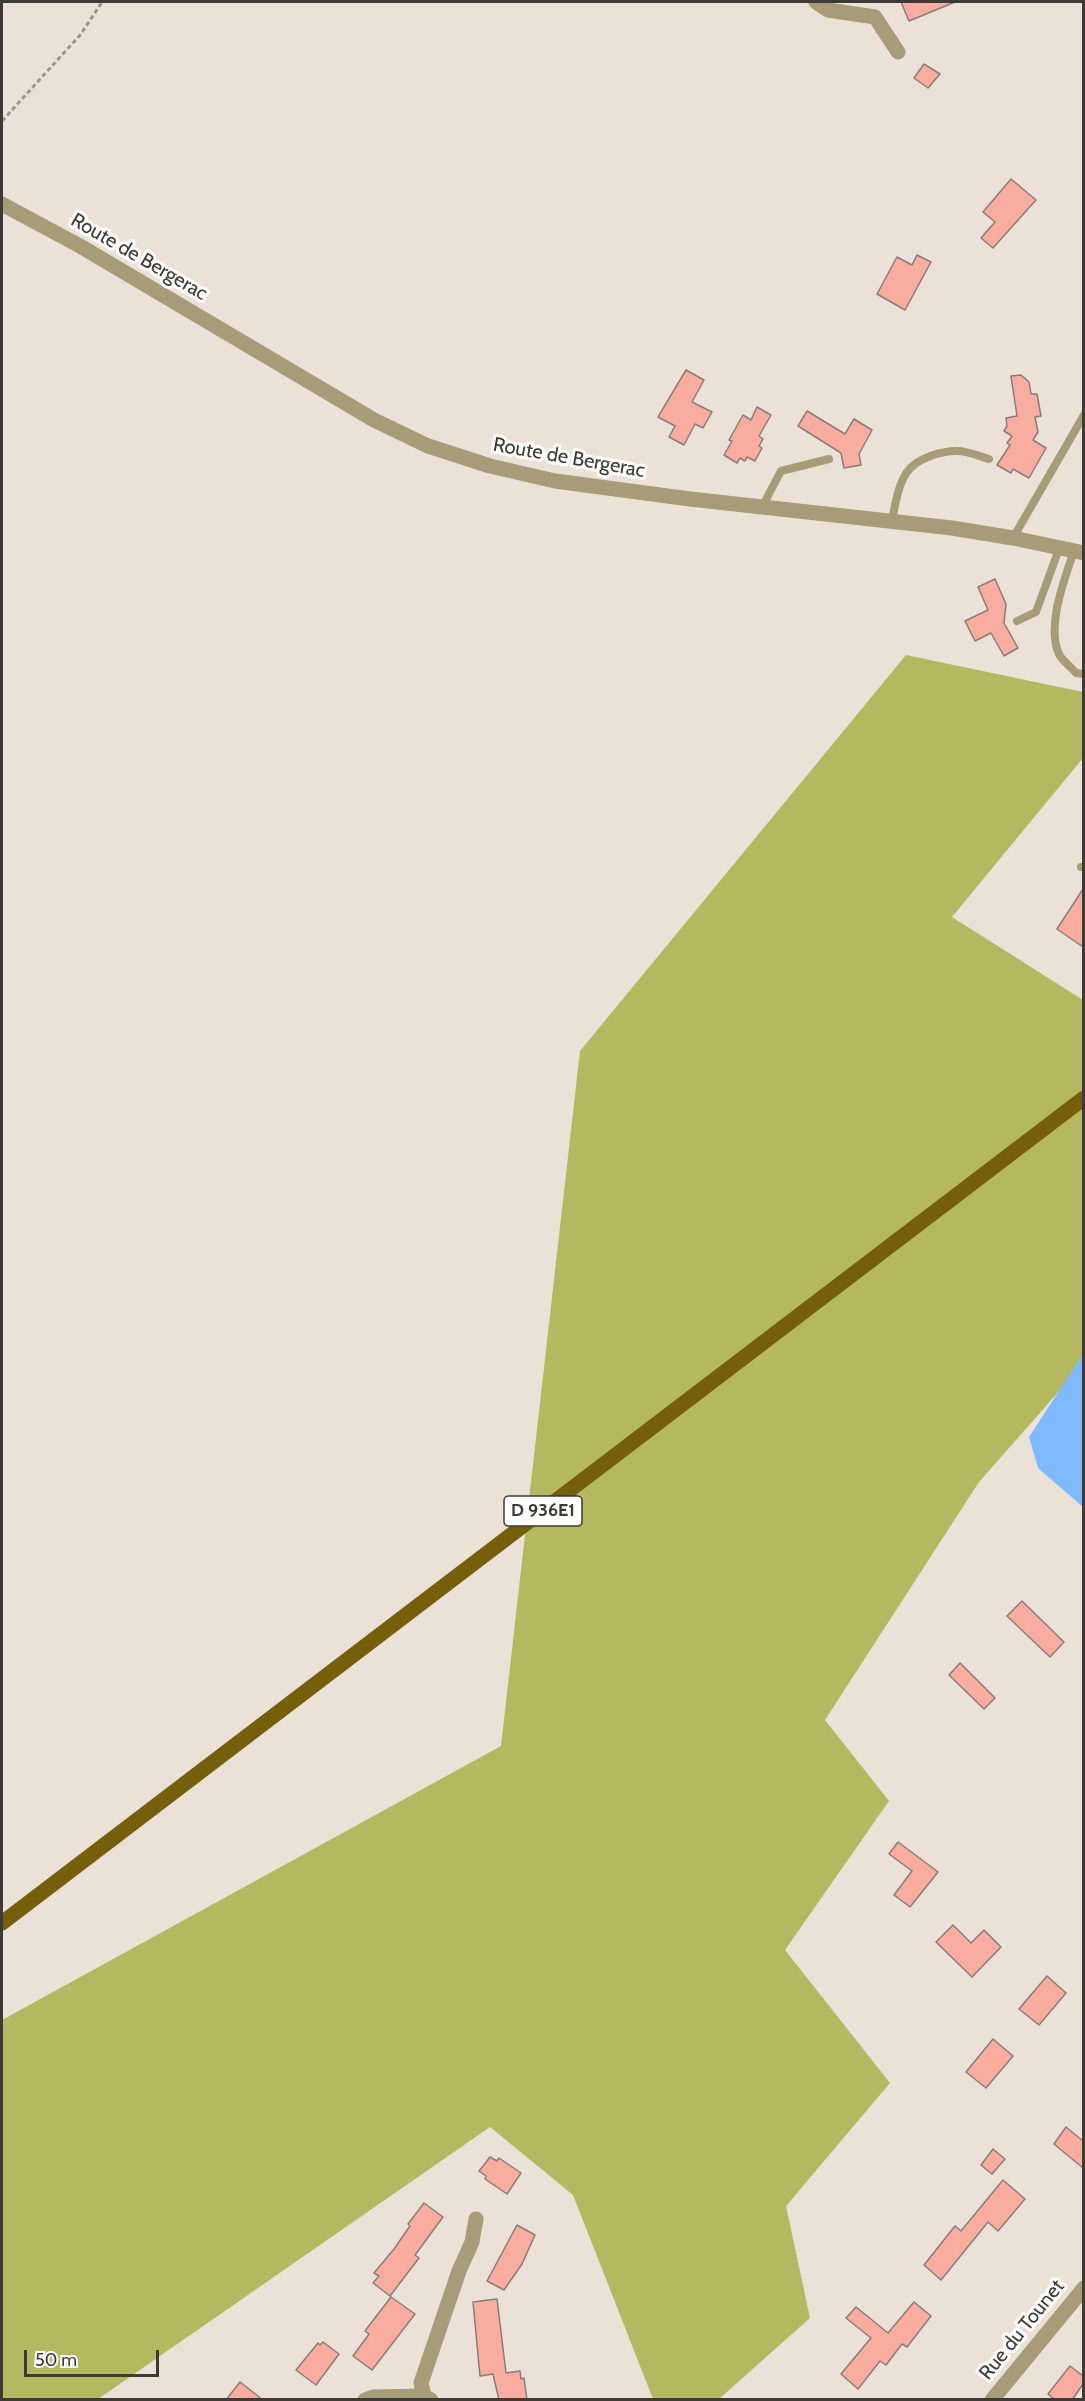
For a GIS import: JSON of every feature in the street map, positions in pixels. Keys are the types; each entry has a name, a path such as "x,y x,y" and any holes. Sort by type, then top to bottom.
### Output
{"main road":[{"name":"D 936E1","path":"2,1923 1083,1098"}],"street":[{"path":"816,2 828,10 875,17 898,52"},
{"name":"Route de Bergerac","path":"2,204 80,246 374,420 428,446 490,466 555,481 892,521 1013,538 1079,552"},
{"path":"365,2400 374,2397 427,2398 422,2383 459,2271 472,2242 476,2219"},
{"name":"Rue du Tounet","path":"992,2400 1083,2288"}],"lane":[{"path":"1013,538 1083,415"},
{"path":"892,521 898,495 907,472 920,461 941,452 959,451 989,459"},
{"path":"762,507 781,471 829,459"},
{"path":"1017,621 1036,612 1059,549"},
{"path":"1079,552 1058,597 1055,632 1060,656 1076,673 1083,674"}],"path":[{"path":"2,121 81,34 102,2"}],"green space":[{"path":"906,655 1083,692 1083,758 952,917 1083,1000 1083,1364 979,1482 825,1720 889,1801 785,1950 890,2083 786,2206 810,2318 719,2399 653,2399 573,2195 490,2127 98,2399 2,2400 2,2020 501,1746 580,1051"}],"water":[{"path":"1083,1354 1083,1507 1038,1468 1029,1437"}],"building":[{"path":"901,2 955,2 909,21"},
{"path":"924,64 940,74 928,88 914,78"},
{"path":"1011,179 1036,200 993,248 981,238 995,222 983,212"},
{"path":"917,255 931,262 905,310 877,294 897,257 912,265"},
{"path":"686,370 704,380 692,402 712,412 703,428 695,424 684,445 669,437 675,426 658,417"},
{"path":"1021,375 1029,382 1031,394 1037,394 1041,416 1035,417 1038,432 1033,440 1046,448 1029,478 1013,469 1011,473 997,465 1010,445 1007,443 1012,436 1004,431 1007,426 1006,418 1017,416 1011,376"},
{"path":"757,407 771,415 759,436 763,439 759,446 762,448 755,461 747,457 745,461 740,458 737,463 724,455 732,441 729,440 743,415 751,420"},
{"path":"807,411 845,434 854,419 872,430 859,454 861,465 844,468 841,453 798,426"},
{"path":"995,579 1006,604 1004,623 1018,648 1004,656 991,633 975,641 965,621 988,610 978,587"},
{"path":"1083,889 1083,947 1057,929"},
{"path":"1022,1601 1064,1642 1050,1657 1007,1616"},
{"path":"960,1663 995,1698 984,1709 949,1675"},
{"path":"898,1842 938,1872 910,1907 894,1895 912,1871 889,1854"},
{"path":"953,1925 971,1943 984,1930 1001,1947 972,1977 936,1942"},
{"path":"1047,1976 1066,1993 1039,2025 1019,2009"},
{"path":"993,2039 1013,2056 986,2088 966,2072"},
{"path":"1066,2127 1083,2141 1083,2168 1054,2144"},
{"path":"993,2149 1005,2159 992,2174 981,2165"},
{"path":"490,2157 497,2161 499,2158 521,2173 507,2194 485,2179 486,2176 479,2171"},
{"path":"1003,2180 1025,2199 998,2231 988,2222 941,2280 924,2265 955,2226 961,2231"},
{"path":"424,2203 443,2217 415,2255 419,2258 390,2296 373,2283 379,2276 374,2273 394,2249 410,2226 408,2224"},
{"path":"517,2225 535,2235 522,2264 504,2290 487,2281"},
{"path":"391,2297 415,2314 372,2370 353,2356 369,2334 365,2331"},
{"path":"497,2299 506,2373 520,2371 521,2379 524,2378 527,2400 499,2400 493,2374 480,2376 473,2302"},
{"path":"914,2302 931,2316 907,2347 902,2344 886,2365 880,2361 858,2389 841,2374 871,2338 846,2318 856,2307 888,2333"},
{"path":"323,2342 339,2354 316,2385 296,2370 318,2343 320,2345"},
{"path":"1070,2366 1083,2376 1083,2384 1072,2400 1055,2400 1048,2394"},
{"path":"240,2382 263,2400 226,2400"}]}
